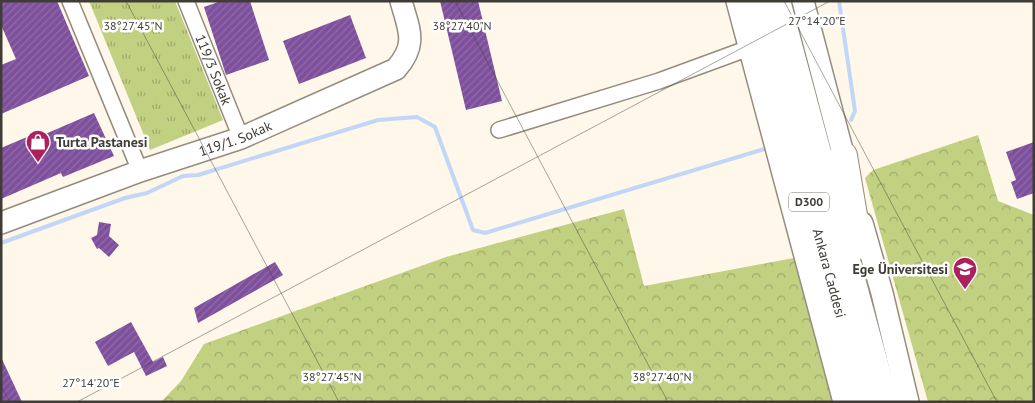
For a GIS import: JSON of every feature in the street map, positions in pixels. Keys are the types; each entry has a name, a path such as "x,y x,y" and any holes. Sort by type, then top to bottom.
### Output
{"highway":[{"name":"Ankara Caddesi","path":"756,1 884,400"},
{"name":"Ankara Caddesi","path":"776,1 884,400"},
{"path":"843,156 884,400"}],"main road":[{"name":"119/1. Sokak","path":"1,223 140,171 241,138 396,69 411,47 411,36 401,1"},
{"name":"Ankara Caddesi","path":"737,1 844,402"},
{"path":"803,1 843,156"}],"street":[{"path":"70,1 140,171"},
{"name":"119/3 Sokak","path":"186,1 241,138"},
{"path":"500,130 660,81 749,48"}],"green space":[{"path":"89,1 175,1 223,120 150,150"},
{"path":"978,135 998,201 1034,215 1034,402 928,402 865,178 873,170"},
{"path":"624,209 644,286 794,258 832,402 161,402 181,381 204,344 446,257"}],"building":[{"path":"1,1 57,1 89,76 1,114 1,65 16,59 1,25"},
{"path":"221,1 250,1 269,60 226,75 204,7"},
{"path":"440,1 478,1 502,101 466,110"},
{"path":"350,15 366,58 299,84 283,41"},
{"path":"94,113 114,156 63,177 61,173 1,199 1,148 34,134 36,138"},
{"path":"1034,142 1034,193 1017,199 1011,182 1016,180 1006,152"},
{"path":"99,222 111,224 109,236 119,245 109,257 99,248 97,249 91,238 97,235"},
{"path":"275,262 283,275 198,323 194,308"},
{"path":"131,322 153,362 163,357 167,366 146,376 134,352 108,366 95,342"},
{"path":"1,357 22,402 1,402"}],"waterway":[{"path":"839,1 855,111 851,120"},
{"path":"1,243 125,198 147,193 183,176 198,175 378,120 417,117 435,127 473,230 485,233 768,148"}],"place":[{"name":"Turta Pastanesi","path":"38,163"},
{"name":"Ege Üniversitesi","path":"965,290"}]}
